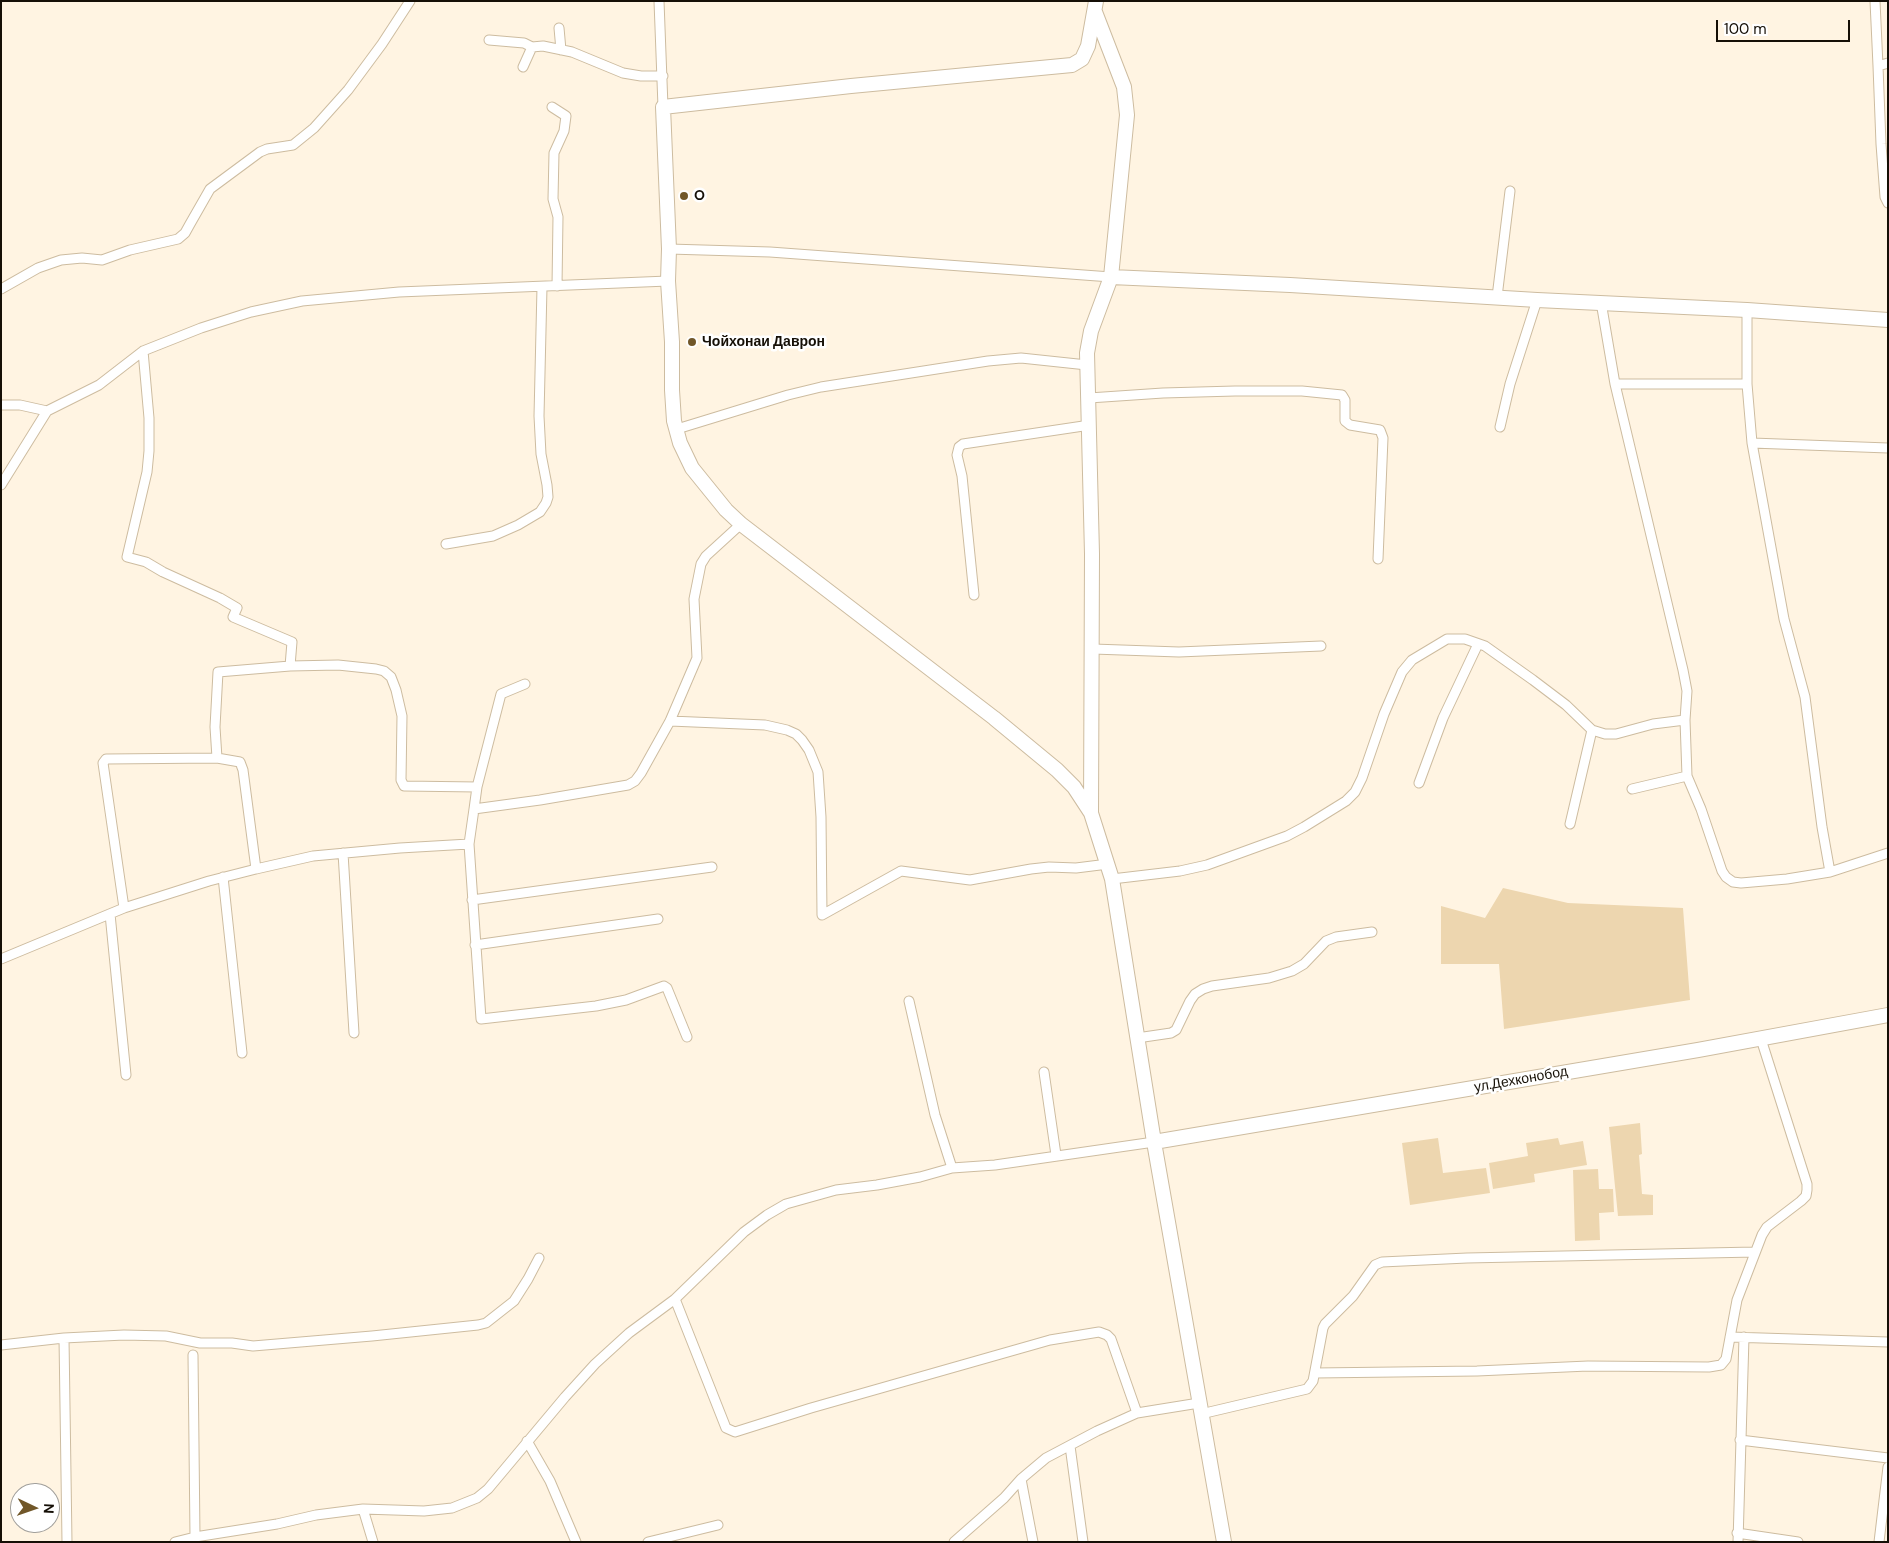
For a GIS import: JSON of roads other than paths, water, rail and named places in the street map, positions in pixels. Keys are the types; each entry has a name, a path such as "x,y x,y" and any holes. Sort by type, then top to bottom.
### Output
{"street":[{"path":"1,289 38,268 60,260 82,258 102,260 130,250 178,239 185,233 210,189 260,152 293,145 314,128 348,90 382,44 410,1"},
{"path":"659,1 669,249 668,281 672,342 672,390 680,443 692,468 726,510 741,524 994,718 1058,770 1074,787 1090,813 1112,879 1154,1142 1224,1542"},
{"path":"1875,1 1881,144 1888,203"},
{"path":"663,107 851,86 1072,65 1082,59 1088,46 1095,7"},
{"path":"1090,813 1093,649 1088,342 1111,277 1127,115 1124,87 1095,7"},
{"path":"559,28 561,50"},
{"path":"489,40 524,43 532,47 543,46 572,52 623,72 641,76 662,76"},
{"path":"523,67 532,47"},
{"path":"1878,66 1888,64"},
{"path":"552,107 566,116 564,131 554,153 553,199 558,217 557,286"},
{"path":"1497,297 1510,191"},
{"path":"669,249 770,252 1111,277 1290,284 1537,300 1747,310 1888,320"},
{"path":"1,485 47,411 99,385 143,351 201,328 251,312 302,301 399,292 668,281"},
{"path":"446,544 493,536 518,525 540,512 546,503 548,497 541,454 539,416 542,287"},
{"path":"1500,427 1510,384 1537,300"},
{"path":"1601,302 1615,384 1687,691 1685,720 1687,776 1701,809 1722,871 1733,882 1741,883 1787,879 1830,872 1888,853"},
{"path":"1747,310 1747,384 1752,443 1784,619 1805,697 1822,828 1830,872"},
{"path":"143,351 149,418 149,451 147,472 127,557 146,562 163,572 220,598 237,608 233,617 292,642 290,666"},
{"path":"677,429 777,397 821,387 978,362 1022,358 1088,365"},
{"path":"1615,384 1747,384"},
{"path":"1089,398 1163,392 1245,391 1302,391 1342,396 1345,400 1345,421 1350,425 1380,430 1383,438 1378,559"},
{"path":"1,405 20,405 47,411"},
{"path":"974,595 962,476 957,455 960,447 964,444 1090,425"},
{"path":"1752,443 1888,448"},
{"path":"474,808 540,800 628,785 634,781 641,773 670,721 696,658 694,599 701,564 706,556 741,524"},
{"path":"1112,879 1180,871 1207,865 1287,836 1304,828 1346,801 1355,792 1402,672 1408,665 1447,638 1465,639 1485,646 1566,705 1592,730 1605,734 1616,734 1653,724 1685,720"},
{"path":"1419,783 1442,718 1478,644"},
{"path":"1093,649 1179,652 1321,646"},
{"path":"217,758 214,727 218,672 290,666 338,665 384,671 391,677 402,716 402,784 407,786 477,787"},
{"path":"525,684 501,694 477,787 469,844 481,1020 596,1006 626,1000 664,986 669,992 686,1037"},
{"path":"670,721 765,725 787,730 796,734 802,740 809,750 818,772 821,818 822,915 901,872 970,880 1031,869 1049,867 1076,868 1108,864"},
{"path":"1570,824 1592,730"},
{"path":"124,908 103,763 106,759 217,758 240,762 256,869"},
{"path":"1632,790 1687,776"},
{"path":"1,959 124,908 256,869 313,856 469,844"},
{"path":"343,853 354,1033"},
{"path":"472,900 712,867"},
{"path":"223,878 242,1053"},
{"path":"110,914 126,1075"},
{"path":"475,945 658,919"},
{"path":"1137,1038 1171,1033 1176,1030 1190,1001 1203,989 1269,978 1292,971 1304,964 1326,941 1336,937 1372,932"},
{"path":"909,1000 935,1115 952,1168"},
{"name":"ул.Дехконобод","path":"1154,1142 1761,1039 1888,1015"},
{"path":"1314,1373 1477,1371 1588,1366 1717,1367 1721,1365 1726,1358 1738,1300 1762,1234 1767,1227 1801,1201 1806,1196 1807,1190 1807,1184 1761,1039"},
{"path":"1044,1072 1056,1156"},
{"path":"175,1542 195,1536 277,1524 316,1514 363,1509 424,1511 452,1508 476,1498 488,1489 527,1441 595,1364 629,1333 675,1300 744,1232 786,1204 836,1190 886,1184 952,1168 995,1165 1154,1142"},
{"path":"954,1542 1004,1498 1021,1478 1046,1458 1097,1431 1137,1413 1200,1408 1308,1389 1313,1381 1325,1324 1353,1296 1375,1265 1382,1262 1467,1258 1754,1252"},
{"path":"1,1345 64,1338 124,1335 166,1336 200,1343 232,1343 253,1346 478,1325 486,1323 514,1301 539,1258"},
{"path":"675,1300 726,1428 735,1432 811,1408 1050,1340 1099,1332 1107,1334 1111,1339 1137,1413"},
{"path":"1730,1337 1888,1342"},
{"path":"1744,1337 1737,1537 1798,1542"},
{"path":"64,1338 67,1542"},
{"path":"193,1355 195,1536"},
{"path":"1740,1440 1888,1458"},
{"path":"527,1441 550,1481 576,1542"},
{"path":"1070,1446 1083,1542"},
{"path":"1879,1542 1884,1532 1888,1467"},
{"path":"1021,1478 1033,1542"},
{"path":"363,1509 373,1542"},
{"path":"648,1542 718,1525"}],"place":[{"name":"O","path":"684,196"},
{"name":"Чойхонаи Даврон","path":"692,342"}]}
